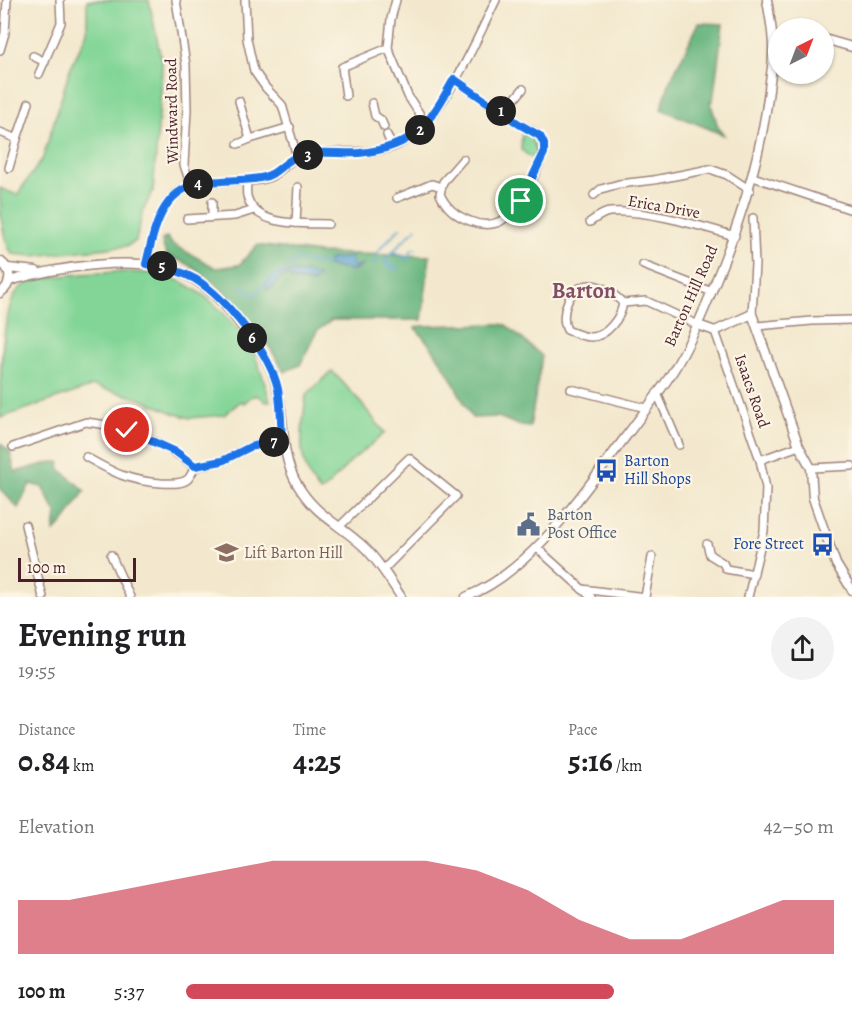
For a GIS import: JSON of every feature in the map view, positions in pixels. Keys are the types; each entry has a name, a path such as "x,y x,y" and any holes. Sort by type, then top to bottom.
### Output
{"street":[{"path":"0,50 5,33 7,0"},
{"path":"39,74 60,23 60,0"},
{"name":"Windward Road","path":"176,0 186,65 187,110 184,165 191,186"},
{"path":"244,0 247,39 254,70 266,88 282,105 297,156"},
{"path":"396,0 391,19 388,48 408,96 426,123"},
{"path":"146,264 156,221 171,198 191,186 208,182 247,181 270,177 297,156 330,152 358,153 392,147 420,131 436,111 465,64 496,0"},
{"name":"Barton Hill Road","path":"767,0 772,18"},
{"path":"834,42 852,47"},
{"path":"346,96 342,67 388,48"},
{"path":"33,56 45,62"},
{"path":"454,79 540,136 544,144 544,153 528,188 511,213 500,222 489,225 477,224 459,217 440,194 441,187 463,159"},
{"name":"Barton Hill Road","path":"466,597 476,595 492,584 537,548 585,492 670,375 698,325 735,236 750,189 764,131 770,84"},
{"path":"503,113 523,89"},
{"path":"239,101 250,140"},
{"path":"9,168 29,103"},
{"path":"372,103 375,116 381,120 384,128"},
{"path":"238,144 290,127"},
{"path":"0,132 17,139"},
{"path":"387,135 392,147"},
{"path":"594,195 601,189 619,184 710,169 727,175 750,189"},
{"path":"753,177 852,210"},
{"path":"247,181 247,196 254,210 279,221 328,224"},
{"path":"398,198 432,184 441,187"},
{"path":"296,223 298,187"},
{"path":"212,202 212,217"},
{"path":"187,219 235,216 254,210"},
{"name":"Erica Drive","path":"590,222 608,211 634,213 681,221 735,236"},
{"path":"753,218 755,264 752,314 799,446 811,468 813,498 836,564 852,590"},
{"path":"0,261 8,268 42,272"},
{"path":"9,281 42,272 146,264 170,268 195,280 218,297 266,358 278,388 286,460 297,484 319,513 364,547 401,597"},
{"path":"643,265 712,292"},
{"path":"0,294 9,281 8,268"},
{"path":"589,285 615,294 623,303 622,310 612,325 603,333 591,337 567,330 564,325 563,312 573,294 589,285"},
{"path":"623,303 646,301 715,331 752,314"},
{"path":"757,326 852,320"},
{"name":"Isaacs Road","path":"715,331 760,460 766,488 764,531 748,597"},
{"path":"571,389 646,408"},
{"path":"657,393 679,445"},
{"path":"13,447 86,422 97,423 127,430 176,452 195,466 222,461 250,447 282,440"},
{"path":"760,460 799,446"},
{"path":"86,458 114,473 137,481 181,482 189,478 195,466"},
{"path":"339,527 409,458 456,496 383,570"},
{"path":"811,468 852,466"},
{"path":"25,525 43,597"},
{"path":"707,544 710,555 723,563 726,569 753,574"},
{"path":"537,548 591,597"},
{"path":"111,555 130,597"},
{"path":"582,589 645,597 652,556"}],"green space":[{"path":"87,0 149,0 162,63 153,191 143,211 136,241 127,246 33,256 12,254 3,231 0,188 17,195 43,158 70,69 87,32"},
{"path":"699,23 723,24 713,101 710,101 718,127 724,135 661,109 670,81"},
{"path":"522,133 531,137 537,152 533,159 521,150"},
{"path":"167,237 172,244 216,268 239,265 257,245 320,253 430,256 422,320 332,320 317,331 300,365 284,372 269,346 228,295 186,263 167,254 162,240"},
{"path":"115,272 162,275 190,286 203,295 226,315 245,339 261,370 270,401 266,402 259,396 252,396 244,403 241,401 224,415 190,418 138,398 93,386 0,418 2,348 8,312 20,288 28,283 52,277"},
{"path":"506,325 542,356 530,427 498,417 472,418 440,360 415,328 419,326"},
{"path":"332,371 385,433 351,461 320,492 306,469 303,457 303,421 306,395"},
{"path":"0,443 10,452 15,472 60,462 59,468 85,491 54,532 56,513 42,487 30,484 18,508 0,489"}],"water":[{"path":"351,257 353,267 363,264 360,268 347,270 327,266 329,259"},
{"path":"307,272 318,276 313,283 290,279 289,276 278,279 273,288 268,290 265,284 275,275"}],"waterway":[{"path":"374,265 379,250 400,228"},
{"path":"383,262 417,228"},
{"path":"395,252 408,259 412,249 416,249"},
{"path":"242,286 248,289 252,296 269,280 297,260 327,265"},
{"path":"384,262 400,268"},
{"path":"386,264 394,270"}],"place":[{"name":"Barton Hill Shops","path":"606,470"},
{"name":"Barton Post Office","path":"529,524"},
{"name":"Fore Street","path":"822,544"},
{"name":"Lift Barton Hill","path":"226,553"}],"district":[{"name":"Barton","path":"584,291"}],"route":[{"path":"127,430 176,452 195,466 222,461 250,447 282,440 278,388 261,349 230,310 208,288 183,273 146,264 156,221 171,198 191,186 208,182 245,181 270,177 297,156 330,152 358,153 392,147 420,131 436,111 454,79 540,136 544,144 544,153 521,201"}]}
